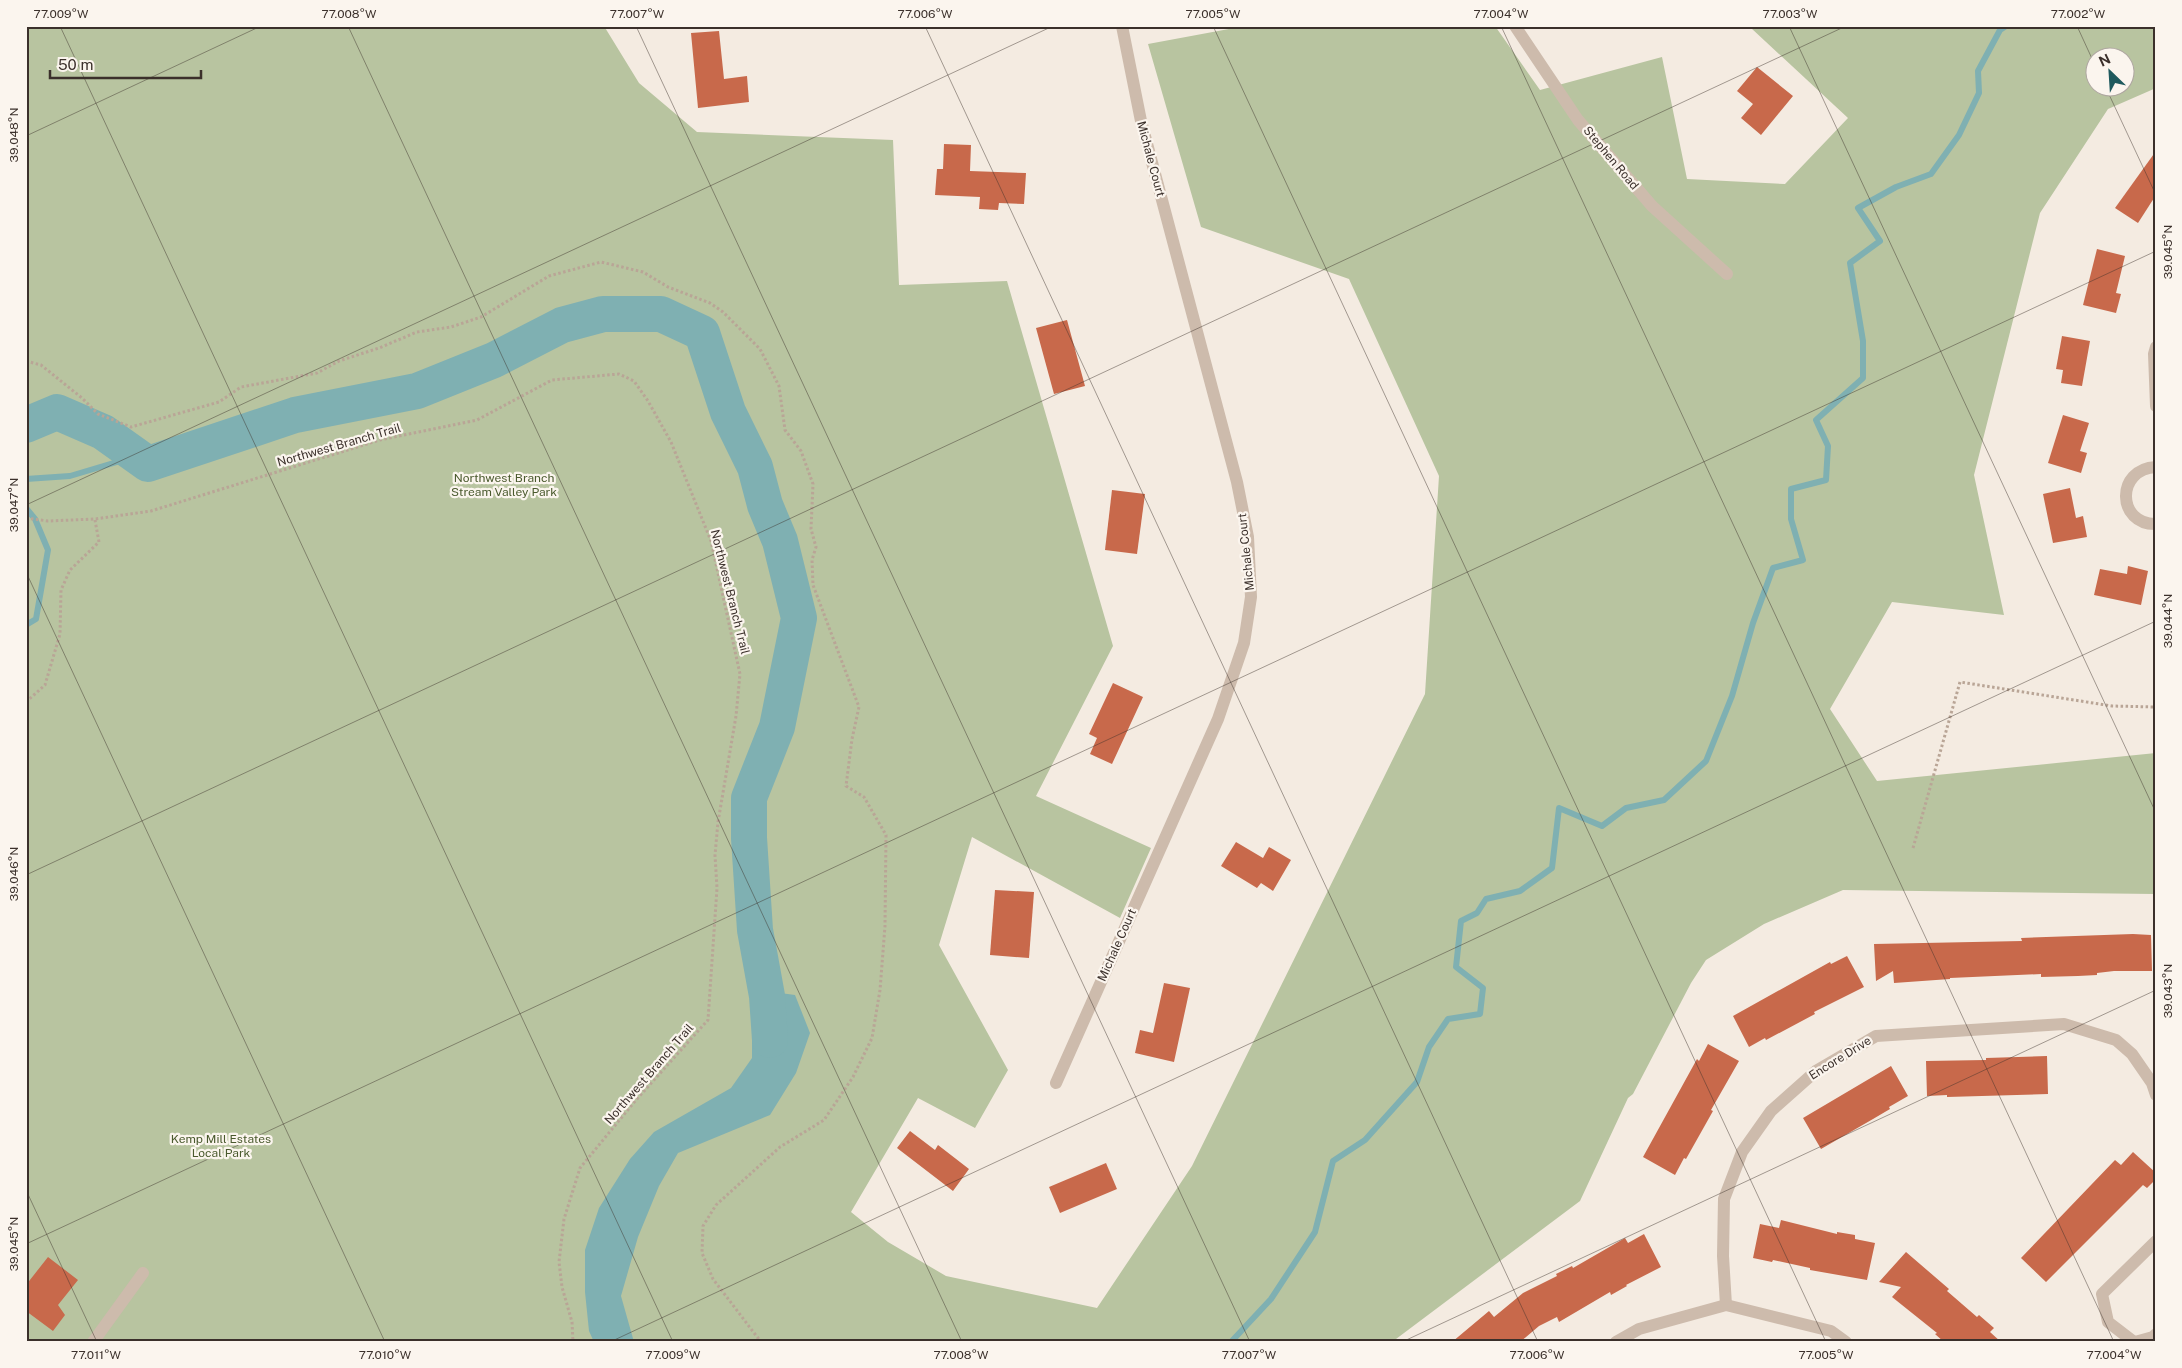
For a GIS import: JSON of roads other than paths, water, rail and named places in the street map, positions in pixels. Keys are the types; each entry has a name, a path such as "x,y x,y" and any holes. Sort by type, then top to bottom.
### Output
{"street":[{"name":"Michale Court","path":"1056,1083 1218,719 1244,643 1251,597 1248,537 1237,482 1141,120 1122,26"},
{"name":"Stephen Road","path":"1515,26 1578,120 1652,206 1727,274"},
{"path":"2156,347 2154,354 2156,406"},
{"path":"2156,467 2148,467 2139,471 2132,478 2126,496 2127,506 2132,514 2146,523 2156,524"},
{"name":"Encore Drive","path":"1726,1305 1723,1256 1724,1199 1742,1152 1771,1111 1816,1071 1876,1036 2064,1024 2116,1040 2132,1054 2152,1083 2156,1095"},
{"path":"2156,1240 2102,1294 2108,1322 2134,1342 2153,1337 2156,1334"},
{"path":"93,1342 143,1273"},
{"path":"1616,1342 1639,1329 1726,1305 1831,1331 1846,1342"}],"water":[{"path":"752,989 795,995 810,1033 796,1073 770,1115 678,1153 659,1186 638,1237 621,1296 634,1342 594,1342 589,1331 585,1292 585,1250 599,1208 630,1159 654,1132 731,1088 752,1058"}],"waterway":[{"path":"1231,1342 1271,1299 1315,1232 1333,1161 1365,1140 1417,1082 1429,1047 1448,1019 1480,1014 1483,988 1456,967 1461,921 1477,913 1486,899 1520,891 1552,868 1559,808 1602,826 1626,808 1664,800 1706,761 1732,696 1753,623 1773,568 1803,560 1791,519 1791,489 1826,480 1828,446 1816,420 1863,378 1863,341 1850,263 1880,241 1858,208 1896,187 1931,174 1959,135 1979,93 1978,71 2000,30 2006,26"},
{"path":"26,425 57,412 103,432 148,464 295,415 417,391 494,360 562,325 603,314 661,314 702,333 728,412 755,467 765,505 780,541 799,618 777,727 749,798 749,838 755,930 767,996 770,1040"},
{"path":"26,479 70,476 137,456"},
{"path":"26,508 35,519 48,550 36,619 26,625"}],"park label":[{"name":"Northwest Branch Stream Valley Park","path":"504,485"},
{"name":"Kemp Mill Estates Local Park","path":"221,1146"}]}
